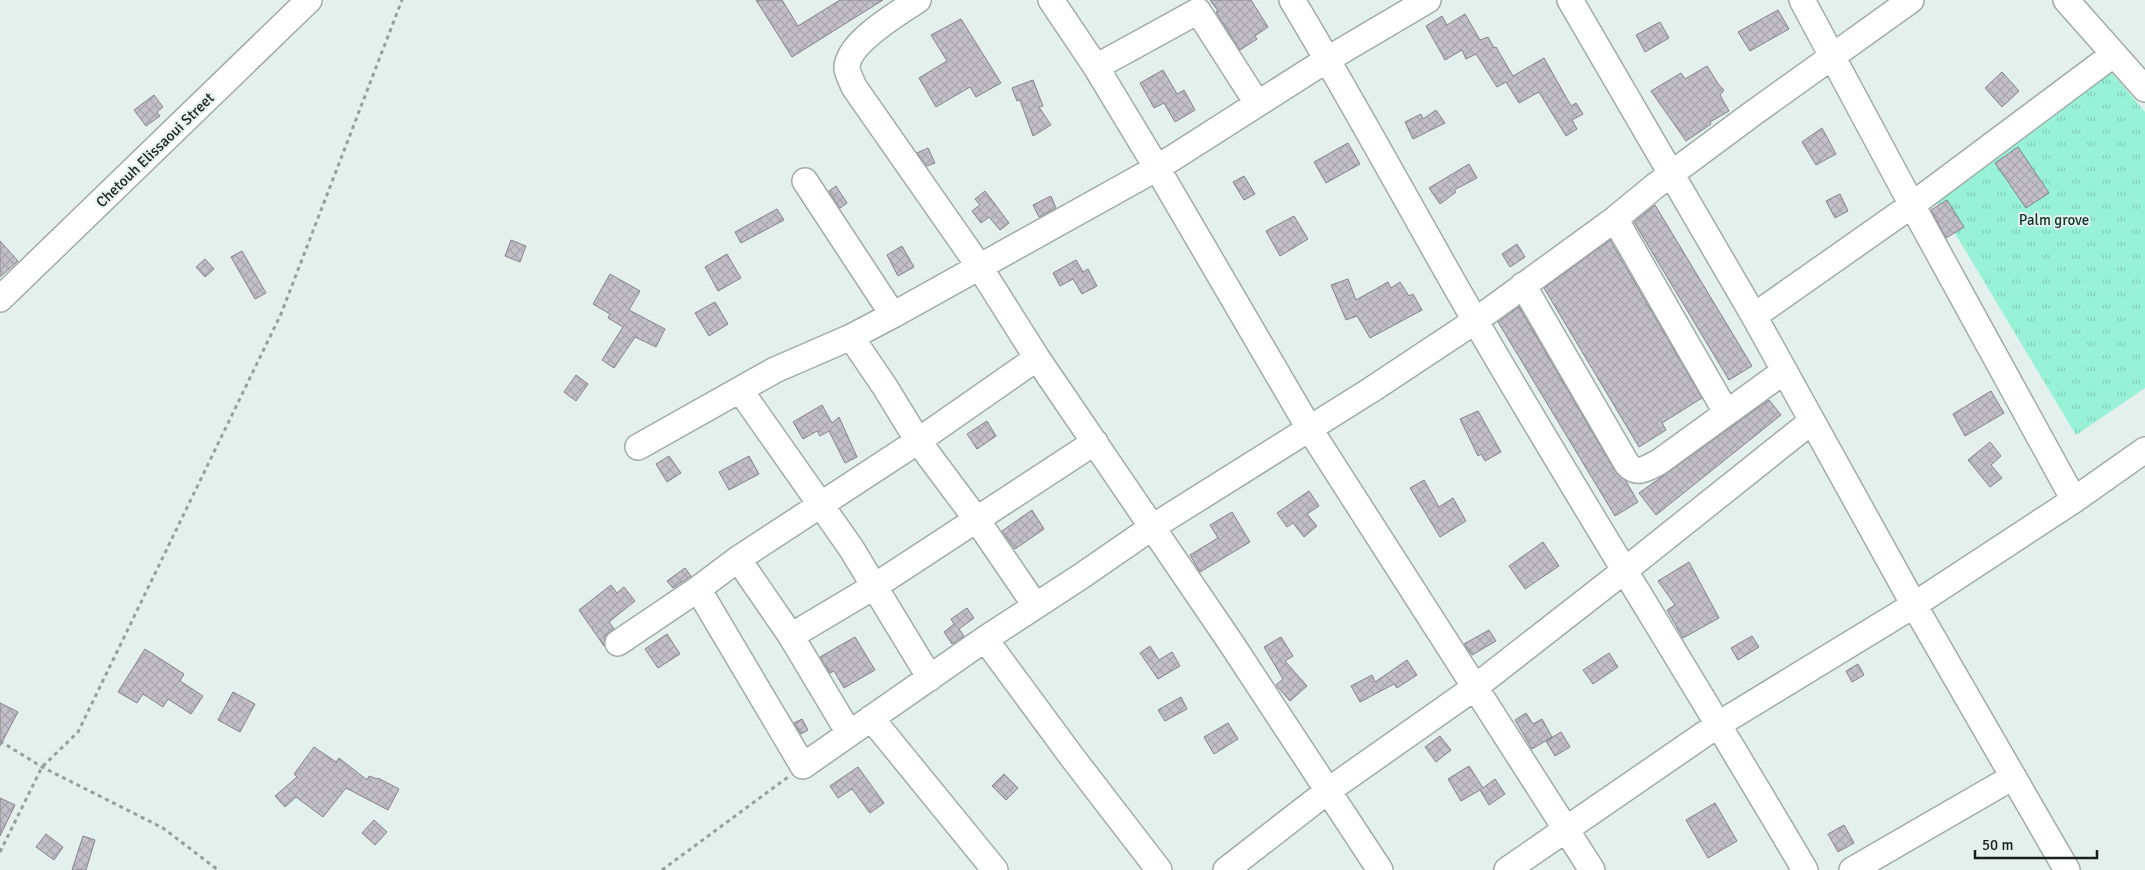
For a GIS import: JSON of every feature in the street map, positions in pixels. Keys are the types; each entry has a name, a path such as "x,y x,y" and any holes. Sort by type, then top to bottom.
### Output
{"street":[{"name":"Chetouh Elissaoui Street","path":"0,299 310,0"},
{"path":"918,0 862,40 851,55 847,68 854,87 979,266 1037,358 1231,643 1380,870"},
{"path":"1051,0 1096,67 1158,168 1309,428 1592,870"},
{"path":"1292,0 1328,59 1475,321 1624,571 1720,724 1805,870"},
{"path":"638,447 775,370 851,337 893,315 1158,168 1257,102 1428,0"},
{"path":"1570,0 1754,316 1783,372 1914,605 2067,870"},
{"path":"1802,0 1912,206 2074,500"},
{"path":"698,589 803,766 985,639 1151,528 1371,390 1475,321 1615,219 1752,114 1911,0"},
{"path":"2066,0 2145,90"},
{"path":"1096,67 1195,5 1257,102"},
{"path":"1754,316 1912,206 2114,54"},
{"path":"805,181 893,315"},
{"path":"1615,219 1726,412"},
{"path":"1524,285 1630,468 1642,470 1659,462 1783,372"},
{"path":"851,337 885,387 918,441 977,520 1035,606"},
{"path":"618,643 698,589 738,559 822,506 1037,358"},
{"path":"740,390 822,506 875,586 930,678"},
{"path":"1226,870 1329,790 1474,688 1812,421"},
{"path":"791,636 875,586 1095,442"},
{"path":"1507,870 1720,724 1914,605 2074,500 2145,450"},
{"path":"738,559 791,636 850,733"},
{"path":"985,639 1072,757 1160,870"},
{"path":"871,718 989,868"},
{"path":"1852,870 2013,777"}],"path":[{"path":"0,852 42,767 78,732 281,314 402,0"},
{"path":"0,741 42,767 163,828 218,870"},
{"path":"662,870 803,766"}],"green space":[{"name":"Palm grove","path":"2106,66 2145,112 2145,388 2076,435 1932,195"}],"building":[{"path":"756,0 782,0 798,26 840,0 883,0 792,57"},
{"path":"1210,0 1251,0 1268,27 1255,36 1257,39 1240,50"},
{"path":"1778,10 1789,29 1750,51 1738,32"},
{"path":"1465,14 1480,40 1488,37 1494,48 1496,47 1513,76 1544,58 1571,106 1576,103 1583,114 1572,120 1577,129 1566,136 1539,92 1519,103 1506,82 1497,87 1476,54 1466,59 1462,50 1445,60 1426,26 1442,16 1447,25"},
{"path":"961,19 1001,83 976,97 970,87 936,107 919,78 947,61 931,35"},
{"path":"1660,22 1669,38 1645,52 1636,35"},
{"path":"1707,66 1724,90 1720,95 1729,111 1710,122 1711,124 1686,141 1651,91 1681,73 1685,79"},
{"path":"1163,70 1177,94 1184,90 1195,110 1175,122 1164,103 1154,108 1140,83"},
{"path":"2002,72 2019,91 2002,107 1985,88"},
{"path":"1033,80 1043,106 1039,107 1051,125 1033,136 1020,100 1017,101 1012,88"},
{"path":"154,95 163,107 157,112 160,116 146,126 134,110"},
{"path":"1436,110 1445,123 1413,139 1405,122 1421,114 1423,119"},
{"path":"1822,128 1836,154 1816,165 1802,142"},
{"path":"1348,143 1360,164 1326,183 1314,162"},
{"path":"2018,147 2049,193 2026,208 1995,163"},
{"path":"928,148 935,163 927,166 917,153"},
{"path":"1469,164 1477,178 1454,190 1456,192 1440,204 1429,188"},
{"path":"1244,176 1255,194 1244,200 1233,182"},
{"path":"836,186 847,203 840,208 829,191"},
{"path":"985,191 1009,223 1000,230 989,217 981,223 972,211 980,205 975,199"},
{"path":"1840,194 1848,211 1835,218 1826,201"},
{"path":"1051,196 1056,208 1039,217 1033,205"},
{"path":"1947,200 1964,227 1946,238 1931,210"},
{"path":"1655,205 1752,366 1729,380 1634,222"},
{"path":"777,209 784,220 741,243 735,232"},
{"path":"1294,216 1308,239 1280,256 1266,231"},
{"path":"511,240 526,246 520,262 505,256"},
{"path":"1610,240 1702,398 1662,423 1666,430 1639,447 1544,288"},
{"path":"0,241 18,261 0,277"},
{"path":"1517,244 1525,257 1510,267 1502,254"},
{"path":"902,246 914,267 898,276 887,255"},
{"path":"242,251 266,293 255,299 231,257"},
{"path":"727,254 741,278 718,291 705,267"},
{"path":"205,259 214,269 205,277 196,267"},
{"path":"1076,260 1083,272 1088,269 1097,286 1082,294 1073,279 1060,286 1053,273"},
{"path":"610,274 640,291 629,310 665,329 656,347 635,337 614,368 602,360 623,327 608,318 610,314 593,304"},
{"path":"1348,279 1356,300 1388,282 1391,288 1400,282 1409,296 1413,294 1422,310 1370,338 1357,316 1346,320 1331,285"},
{"path":"715,302 728,324 709,336 695,313"},
{"path":"1519,307 1615,471 1626,481 1638,502 1615,516 1498,322"},
{"path":"576,375 588,384 576,401 564,392"},
{"path":"1991,391 2004,413 1965,436 1953,414"},
{"path":"1769,400 1781,415 1656,515 1639,493"},
{"path":"822,405 832,423 839,417 857,457 845,463 829,431 820,436 817,431 803,439 793,422"},
{"path":"1478,411 1501,452 1485,461 1481,454 1478,456 1460,419"},
{"path":"987,421 996,436 977,449 967,434"},
{"path":"1990,442 2001,456 1991,465 2002,478 1990,487 1968,460"},
{"path":"669,456 681,473 667,482 656,464"},
{"path":"749,456 759,474 729,490 719,472"},
{"path":"1424,480 1439,507 1453,498 1466,521 1440,537 1410,488"},
{"path":"1309,491 1319,506 1307,514 1317,526 1304,537 1293,523 1287,527 1277,513"},
{"path":"1032,510 1044,529 1015,549 1002,531"},
{"path":"1232,512 1250,542 1200,572 1190,555 1218,538 1210,525"},
{"path":"1543,542 1559,566 1525,589 1509,566"},
{"path":"1689,562 1719,618 1683,638 1667,610 1675,605 1658,581"},
{"path":"685,568 691,576 673,588 667,581"},
{"path":"611,585 617,593 624,587 635,601 609,622 614,629 605,636 604,646 579,610"},
{"path":"967,608 974,618 959,629 964,636 952,644 944,632 954,624 951,619"},
{"path":"1489,630 1496,641 1472,655 1464,644"},
{"path":"667,634 680,654 658,668 645,649"},
{"path":"1752,636 1759,647 1738,660 1731,648"},
{"path":"855,637 875,670 844,688 834,671 830,673 820,657"},
{"path":"1281,637 1293,656 1285,661 1307,686 1290,701 1276,685 1283,679 1264,647"},
{"path":"1150,646 1159,660 1172,652 1180,666 1158,679 1140,653"},
{"path":"145,649 184,674 180,681 203,696 191,714 168,699 163,707 143,694 137,703 118,692"},
{"path":"1609,653 1618,667 1593,684 1583,670"},
{"path":"1407,660 1417,675 1397,688 1394,684 1360,702 1351,686 1372,675 1375,682"},
{"path":"1858,664 1864,675 1852,682 1846,671"},
{"path":"233,692 255,704 240,732 218,720"},
{"path":"1181,697 1187,709 1165,721 1158,710"},
{"path":"0,703 18,712 0,746"},
{"path":"1526,713 1533,724 1542,719 1552,737 1532,749 1515,720"},
{"path":"802,719 808,730 801,734 794,723"},
{"path":"1228,723 1238,739 1214,754 1204,737"},
{"path":"1561,732 1570,747 1555,756 1546,741"},
{"path":"1440,736 1451,750 1436,762 1425,747"},
{"path":"314,747 336,762 339,758 367,780 369,776 378,778 399,789 388,810 346,788 323,817 296,797 285,807 275,796 297,777 294,774"},
{"path":"1469,766 1483,788 1495,779 1505,794 1489,805 1480,790 1461,801 1448,779"},
{"path":"858,767 884,803 870,813 852,789 838,798 830,786"},
{"path":"1004,774 1018,788 1006,800 992,786"},
{"path":"0,798 15,805 0,836"},
{"path":"1715,803 1737,841 1708,858 1686,820"},
{"path":"374,820 387,832 375,845 362,833"},
{"path":"1844,825 1854,843 1838,852 1828,834"},
{"path":"46,834 63,847 54,860 36,847"},
{"path":"83,836 95,840 86,870 72,870"}]}
